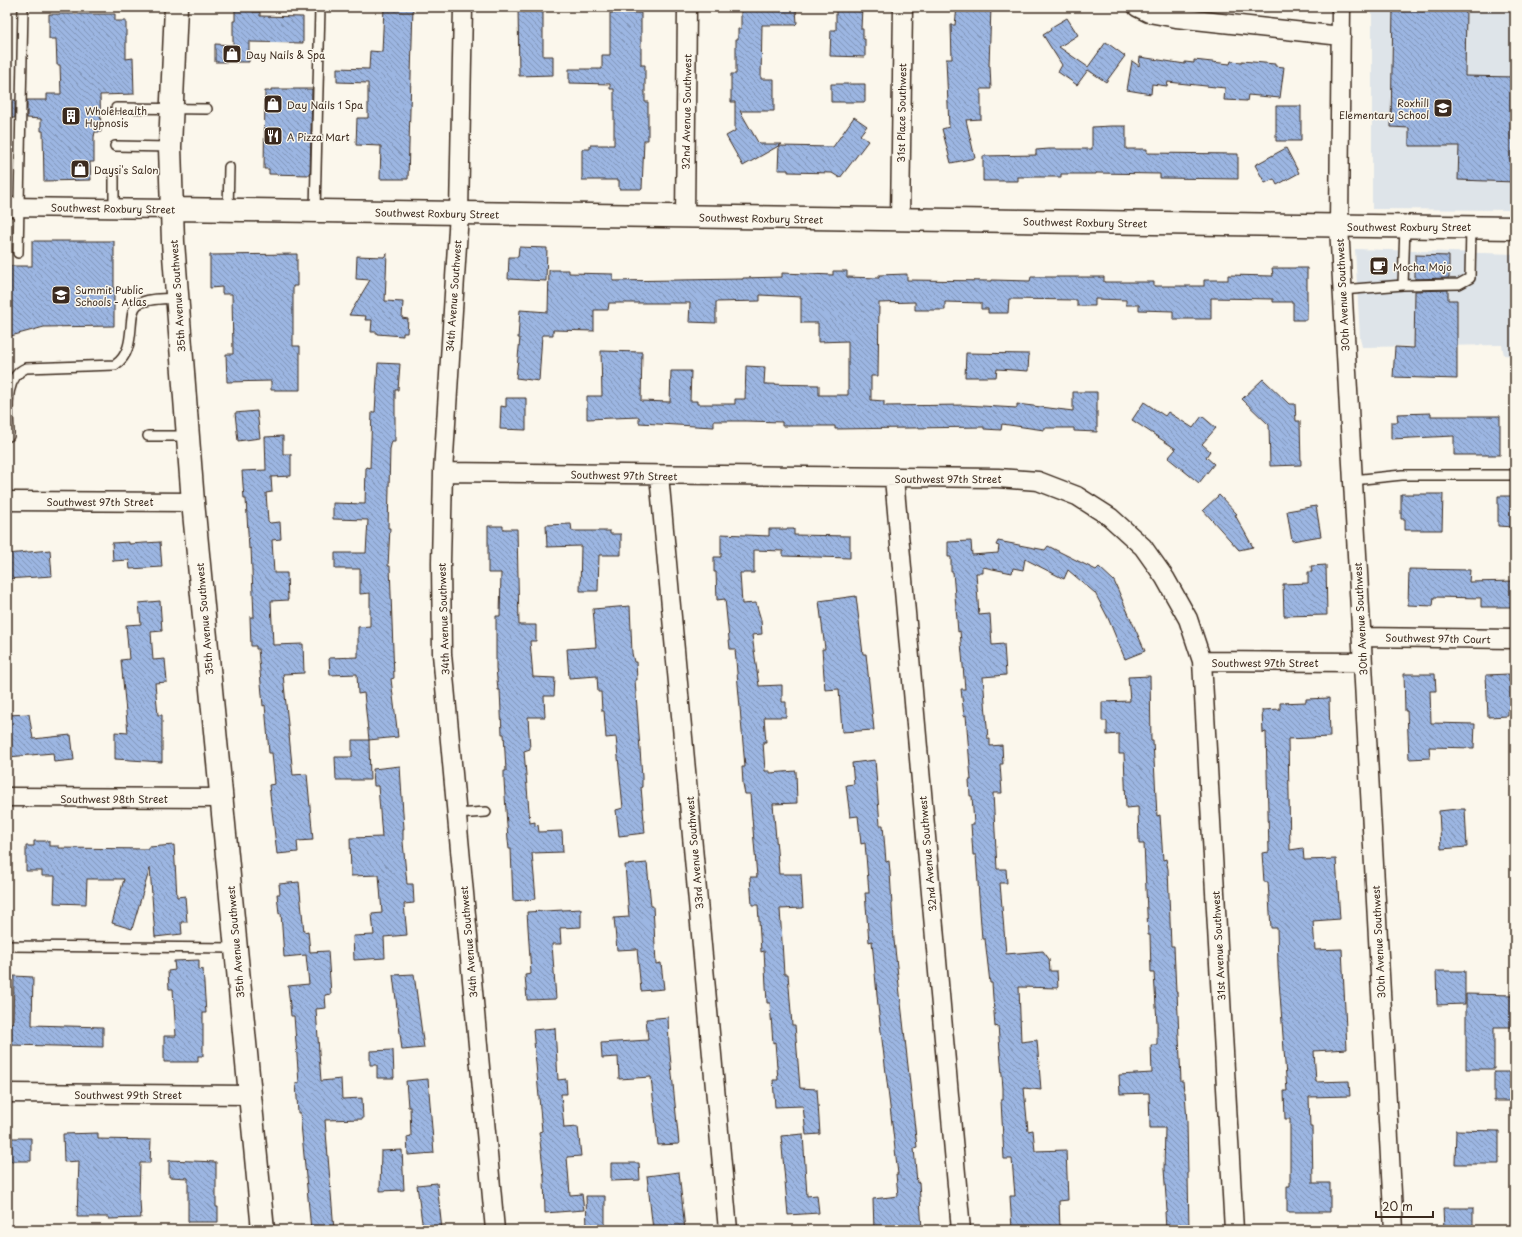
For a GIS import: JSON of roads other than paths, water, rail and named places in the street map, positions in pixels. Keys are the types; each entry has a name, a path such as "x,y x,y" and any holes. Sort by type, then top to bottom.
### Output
{"main road":[{"name":"35th Avenue Southwest","path":"176,7 170,147 171,209 193,502 263,1230"},
{"name":"Southwest Roxbury Street","path":"171,209 1338,226 1405,225 1515,228"}],"street":[{"name":"34th Avenue Southwest","path":"463,7 459,213 443,472 441,563 442,654 494,1230"},
{"name":"32nd Avenue Southwest","path":"685,217 687,7"},
{"name":"31st Place Southwest","path":"900,220 903,7"},
{"path":"1137,7 1149,13 1176,18 1341,36"},
{"name":"30th Avenue Southwest","path":"1341,7 1338,226 1394,1230"},
{"name":"Southwest Roxbury Street","path":"13,207 171,209"},
{"name":"Southwest 97th Street","path":"443,472 998,478 1038,481 1077,496 1110,516 1143,547 1165,578 1188,619 1202,661 1362,662"},
{"name":"33rd Avenue Southwest","path":"659,475 728,1230"},
{"name":"32nd Avenue Southwest","path":"894,478 960,1230"},
{"name":"Southwest 97th Street","path":"7,501 193,502"},
{"name":"Southwest 97th Court","path":"1362,637 1515,639"},
{"name":"31st Avenue Southwest","path":"1202,661 1234,1230"},
{"name":"Southwest 98th Street","path":"7,797 221,798"},
{"name":"Southwest 99th Street","path":"7,1094 249,1095"}],"lane":[{"path":"18,252 13,207 23,7"},
{"path":"315,211 320,7"},
{"path":"116,108 207,109"},
{"path":"115,146 170,147"},
{"path":"228,210 229,167"},
{"path":"114,177 114,208"},
{"path":"1403,285 1405,225"},
{"path":"1342,290 1403,285 1459,284 1470,278 1471,226"},
{"path":"9,436 10,384 20,370 26,368 116,365 125,356 128,348 132,313 136,305 178,298"},
{"path":"148,436 188,436"},
{"path":"1353,480 1402,475 1515,475"},
{"path":"456,814 486,812"},
{"path":"7,946 236,948"}],"place":[{"name":"Day Nails & Spa","path":"232,54"},
{"name":"Day Nails 1 Spa","path":"273,104"},
{"name":"Roxhill Elementary School","path":"1443,108"},
{"name":"WholeHealth Hypnosis","path":"71,116"},
{"name":"A Pizza Mart","path":"273,136"},
{"name":"Daysi's Salon","path":"80,169"},
{"name":"Mocha Mojo","path":"1379,266"},
{"name":"Summit Public Schools - Atlas","path":"61,295"}]}
